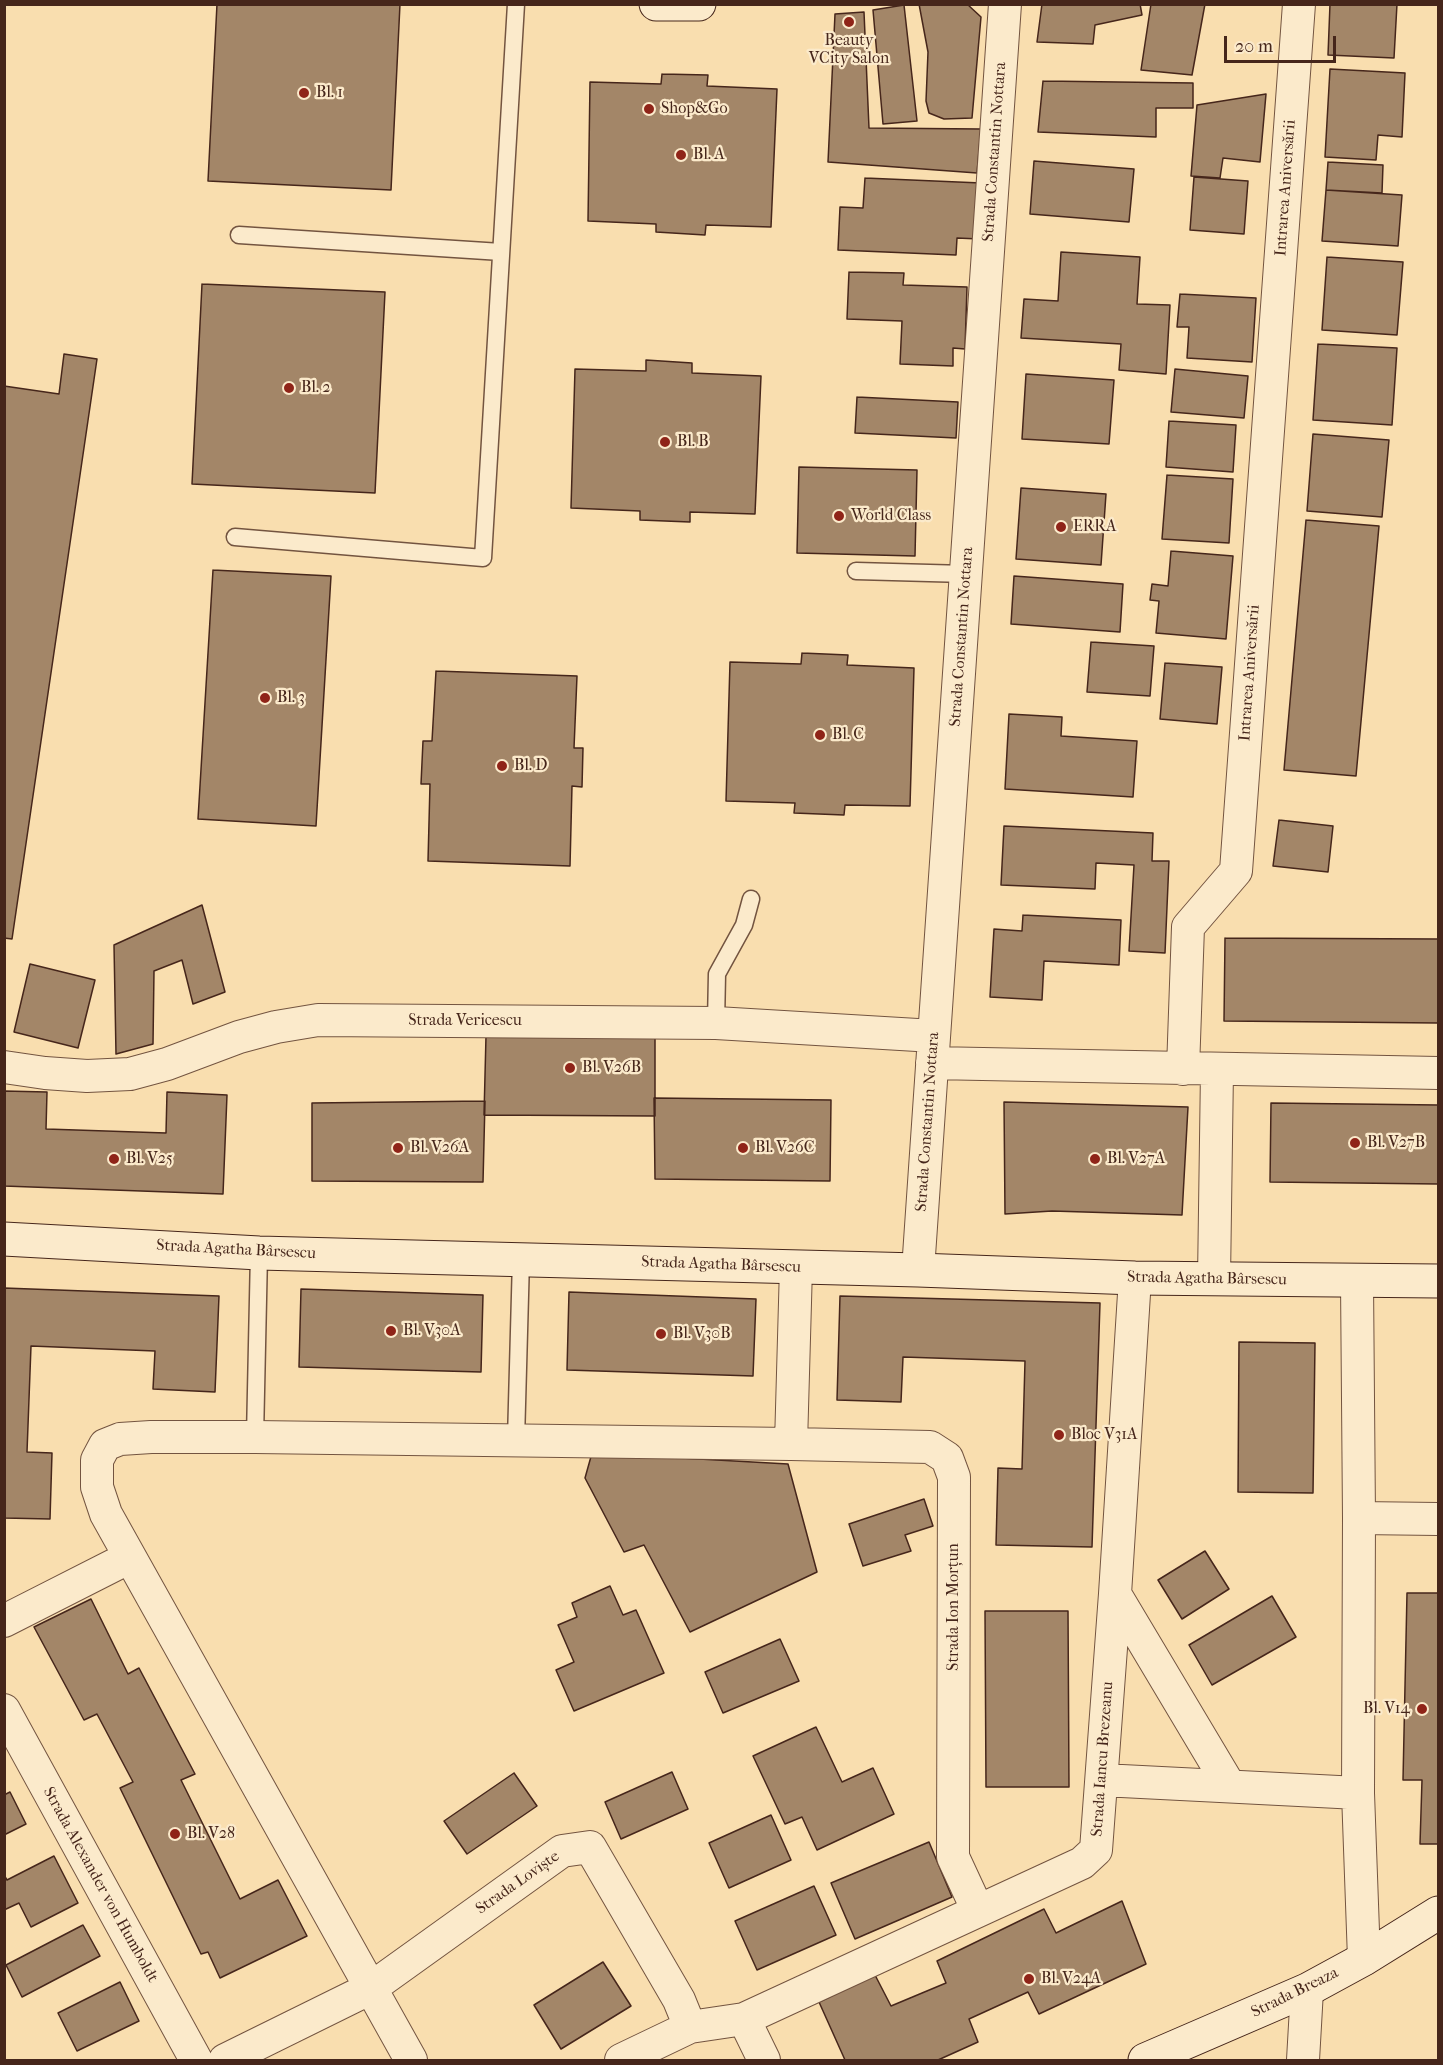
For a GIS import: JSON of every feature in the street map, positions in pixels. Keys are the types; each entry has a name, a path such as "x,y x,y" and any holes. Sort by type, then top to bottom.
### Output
{"street":[{"path":"656,4 699,4"},
{"name":"Strada Constantin Nottara","path":"918,1270 1005,4"},
{"name":"Intrarea Aniversării","path":"1183,1070 1188,927 1236,871 1299,4"},
{"name":"Strada Vericescu","path":"4,1067 87,1076 130,1074 167,1064 239,1037 276,1027 318,1020 716,1023 933,1050 1183,1070"},
{"path":"1183,1070 1438,1073"},
{"path":"1214,1279 1217,1070"},
{"name":"Strada Agatha Bârsescu","path":"4,1239 259,1253 918,1270 1135,1278 1438,1281"},
{"path":"791,1444 796,1267"},
{"name":"Strada Iancu Brezeanu","path":"744,2019 1082,1863 1096,1850 1135,1278"},
{"path":"1357,1281 1358,1793 1364,1959"},
{"name":"Strada Ion Morțun","path":"411,2061 106,1514 97,1487 97,1460 105,1445 120,1438 255,1437 930,1447 947,1458 954,1477 953,1857 978,1911"},
{"path":"1359,1518 1438,1519"},
{"path":"4,1620 130,1557"},
{"path":"1115,1594 1229,1785"},
{"name":"Strada Alexander von Humboldt","path":"4,1710 195,2061"},
{"path":"1102,1780 1358,1793"},
{"name":"Strada Loviște","path":"225,2061 371,1988 562,1851 590,1847 679,2000 690,2027"},
{"name":"Strada Breaza","path":"1145,2061 1307,1990 1364,1959 1438,1913"},
{"path":"1303,2061 1307,1990"},
{"path":"621,2061 690,2027 744,2019 764,2061"}],"lane":[{"path":"235,537 483,558 516,4"},
{"path":"239,235 501,252"},
{"path":"856,571 966,574"},
{"path":"716,1023 717,975 744,924 751,899"},
{"path":"255,1437 259,1253"},
{"path":"516,1440 521,1260"}],"building":[{"name":"Bl. 1","path":"217,4 400,4 391,190 208,181"},
{"path":"919,4 967,4 981,17 972,118 944,119 929,113 926,101 928,52"},
{"path":"1042,4 1140,4 1142,15 1095,25 1093,44 1037,42"},
{"path":"1151,4 1205,4 1192,75 1141,70"},
{"path":"1330,4 1397,4 1394,58 1328,55"},
{"path":"904,5 917,121 883,124 873,10"},
{"path":"864,12 869,128 981,129 977,173 828,162 835,14"},
{"path":"1330,69 1405,73 1402,137 1378,135 1376,160 1325,157"},
{"name":"Bl. A","path":"662,74 708,75 707,86 777,89 771,227 706,225 705,235 656,232 656,224 588,221 590,82 661,84"},
{"path":"1043,81 1193,83 1193,108 1156,108 1156,137 1038,132"},
{"path":"1266,94 1260,162 1223,158 1220,178 1191,176 1197,105"},
{"path":"1034,161 1134,169 1129,222 1030,214"},
{"path":"1328,162 1383,165 1382,193 1326,190"},
{"path":"1194,177 1248,181 1244,234 1190,230"},
{"path":"865,178 981,183 979,239 957,238 956,255 838,250 840,207 863,208"},
{"path":"1326,190 1402,195 1398,246 1322,241"},
{"path":"1061,252 1140,257 1137,304 1170,305 1166,374 1119,370 1121,344 1021,338 1024,299 1058,301"},
{"path":"1327,257 1403,262 1397,335 1322,330"},
{"path":"849,272 904,273 903,285 967,287 965,349 953,348 953,366 900,364 902,321 847,319"},
{"name":"Bl. 2","path":"202,284 385,292 375,493 192,484"},
{"path":"1180,294 1256,298 1252,362 1187,358 1189,327 1177,327"},
{"path":"1318,344 1397,348 1392,425 1313,420"},
{"path":"64,354 97,359 12,939 4,938 4,386 59,394"},
{"name":"Bl. B","path":"646,360 692,363 692,373 761,376 755,514 690,512 690,522 640,520 640,511 571,508 575,369 646,371"},
{"path":"1175,369 1248,376 1244,418 1171,412"},
{"path":"1026,374 1114,380 1109,444 1022,439"},
{"path":"857,397 958,402 956,438 855,433"},
{"path":"1169,421 1236,425 1233,472 1166,467"},
{"path":"1313,434 1389,440 1382,517 1307,511"},
{"path":"799,467 917,470 915,556 797,553"},
{"path":"1167,475 1233,479 1229,543 1162,539"},
{"name":"ERRA","path":"1021,488 1106,494 1101,565 1016,559"},
{"path":"1306,520 1379,526 1356,776 1284,770"},
{"path":"1171,551 1233,556 1226,639 1156,633 1159,601 1150,600 1152,584 1168,586"},
{"name":"Bl. 3","path":"213,570 331,576 316,826 198,819"},
{"path":"1014,576 1123,584 1120,632 1011,624"},
{"path":"1091,642 1154,646 1150,696 1087,692"},
{"name":"Bl. C","path":"802,653 848,655 847,665 914,668 910,806 845,805 844,815 794,813 795,803 726,801 730,662 801,664"},
{"path":"1165,663 1222,667 1217,724 1160,719"},
{"name":"Bl. D","path":"436,671 577,676 574,748 583,748 582,787 572,786 570,866 428,861 430,784 421,784 423,741 432,741"},
{"path":"1009,714 1062,717 1061,736 1137,741 1133,797 1005,789"},
{"path":"1279,820 1333,826 1328,872 1273,866"},
{"path":"1004,826 1153,833 1152,861 1169,861 1165,953 1129,951 1134,865 1096,863 1095,889 1001,885"},
{"path":"202,905 225,992 193,1004 182,960 154,971 153,1044 116,1054 114,945"},
{"path":"1023,915 1121,920 1119,965 1044,961 1042,1000 990,997 994,929 1022,931"},
{"path":"1225,938 1438,939 1438,1023 1224,1021"},
{"path":"30,964 95,980 78,1048 14,1032"},
{"name":"Bl. V26B","path":"486,1036 655,1037 655,1116 484,1115"},
{"name":"Bl. V25","path":"4,1091 47,1092 46,1129 166,1133 167,1092 227,1095 223,1194 4,1186"},
{"name":"Bl. V26C","path":"654,1098 831,1100 830,1181 655,1179"},
{"name":"Bl. V26A","path":"485,1101 483,1182 312,1181 312,1103"},
{"name":"Bl. V27A","path":"1004,1102 1188,1107 1182,1215 1052,1211 1005,1214"},
{"name":"Bl. V27B","path":"1271,1103 1438,1105 1438,1184 1270,1182"},
{"path":"4,1288 219,1296 215,1392 153,1389 155,1351 31,1346 27,1452 52,1453 50,1519 4,1518"},
{"name":"Bl. V30A","path":"301,1289 483,1295 481,1372 299,1367"},
{"name":"Bl. V30B","path":"569,1292 756,1299 753,1376 567,1370"},
{"name":"Bloc V31A","path":"840,1296 1100,1303 1092,1547 996,1545 998,1468 1022,1469 1025,1361 903,1357 901,1402 837,1400"},
{"path":"1239,1342 1315,1343 1313,1493 1238,1492"},
{"path":"592,1453 788,1464 817,1572 690,1632 644,1545 624,1552 585,1478"},
{"path":"924,1499 933,1526 905,1535 911,1551 863,1566 849,1524"},
{"path":"1205,1551 1229,1589 1182,1619 1158,1580"},
{"path":"610,1586 623,1615 636,1610 664,1673 574,1711 556,1670 574,1662 558,1625 577,1617 572,1603"},
{"name":"Bl. V14","path":"1407,1593 1438,1593 1438,1844 1420,1844 1422,1780 1403,1780"},
{"path":"1272,1596 1296,1637 1212,1685 1189,1645"},
{"name":"Bl. V28","path":"91,1599 128,1674 139,1668 195,1774 181,1780 240,1899 278,1880 307,1936 220,1978 208,1952 201,1954 120,1788 133,1782 97,1714 84,1720 34,1627"},
{"path":"985,1611 1068,1611 1069,1787 986,1787"},
{"path":"780,1639 799,1681 723,1713 705,1672"},
{"path":"816,1727 842,1782 873,1768 894,1814 817,1850 802,1817 785,1824 753,1756"},
{"path":"672,1772 688,1809 621,1839 605,1802"},
{"path":"514,1773 537,1806 467,1854 444,1821"},
{"path":"10,1792 26,1824 4,1835 4,1795"},
{"path":"771,1815 791,1860 729,1888 709,1843"},
{"path":"929,1842 952,1897 855,1939 831,1883"},
{"path":"54,1856 78,1903 31,1927 19,1903 4,1910 4,1875 7,1880"},
{"path":"814,1886 836,1935 757,1970 735,1921"},
{"name":"Bl. V24A","path":"1122,1901 1146,1964 1039,2014 1028,1992 969,2019 978,2042 938,2060 845,2060 819,2002 875,1975 891,2006 946,1983 937,1961 1044,1909 1056,1933"},
{"path":"83,1925 100,1956 22,1997 6,1965"},
{"path":"603,1962 631,2006 561,2049 534,2005"},
{"path":"120,1982 139,2021 77,2051 58,2013"}],"place":[{"name":"Beauty VCity Salon","path":"849,22"},
{"name":"Bl. 1","path":"304,93"},
{"name":"Shop&Go","path":"649,109"},
{"name":"Bl. A","path":"681,155"},
{"name":"Bl. 2","path":"289,388"},
{"name":"Bl. B","path":"665,442"},
{"name":"World Class","path":"839,516"},
{"name":"ERRA","path":"1061,527"},
{"name":"Bl. 3","path":"265,698"},
{"name":"Bl. C","path":"820,735"},
{"name":"Bl. D","path":"502,766"},
{"name":"Bl. V26B","path":"570,1068"},
{"name":"Bl. V27B","path":"1355,1143"},
{"name":"Bl. V26A","path":"398,1148"},
{"name":"Bl. V26C","path":"743,1148"},
{"name":"Bl. V25","path":"114,1159"},
{"name":"Bl. V27A","path":"1095,1159"},
{"name":"Bl. V30A","path":"391,1331"},
{"name":"Bl. V30B","path":"661,1334"},
{"name":"Bloc V31A","path":"1059,1435"},
{"name":"Bl. V14","path":"1422,1709"},
{"name":"Bl. V28","path":"175,1834"},
{"name":"Bl. V24A","path":"1029,1979"}]}
